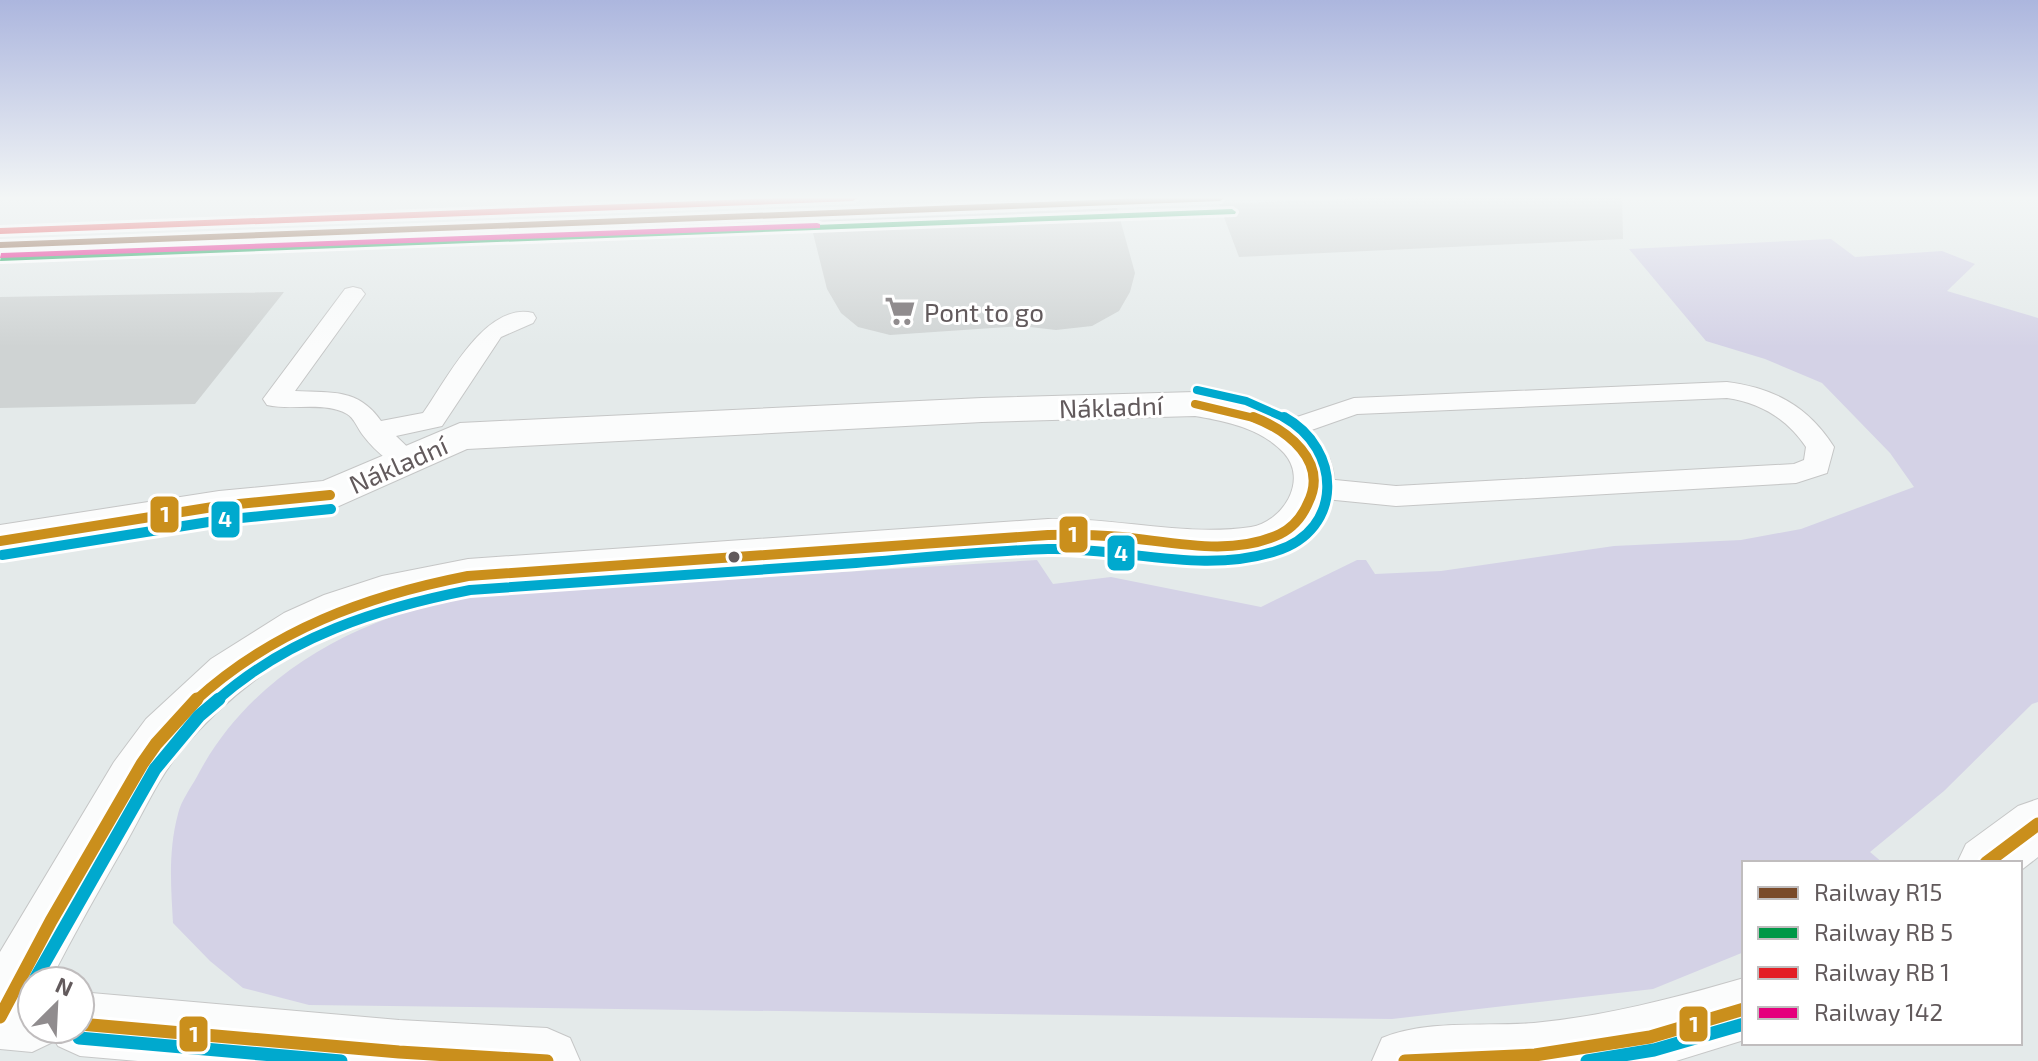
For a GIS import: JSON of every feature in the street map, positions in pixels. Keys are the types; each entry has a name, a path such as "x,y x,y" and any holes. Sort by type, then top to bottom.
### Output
{"street":[{"name":"Nákladní","path":"0,541 219,506 330,495 460,436 982,410 1195,404 1230,408 1257,416 1283,431 1307,458 1313,469 1315,488"},
{"path":"0,1017 72,879 162,736 206,691 253,653 340,608 420,581 468,576 1074,534 1234,545 1272,538 1292,527 1307,511 1315,488"},
{"path":"1989,861 2038,824"},
{"path":"1405,1061 1535,1055 1650,1037 1742,1010"},
{"path":"96,1025 399,1052 547,1061"}],"lane":[{"path":"353,294 276,399 336,401 359,409 374,431 407,460"},
{"path":"374,431 432,420 492,332 524,318"},
{"path":"1283,431 1354,406 1727,390 1765,397 1791,411 1804,422 1820,447 1817,466 1796,473 1396,496 1315,488"}],"shaded area":[{"path":"1842,248 1855,257 1942,251 1975,264 1947,291 2038,318 2038,702 2032,704 1944,791 1870,852 1881,861 1742,861 1742,953 1653,989 1392,1019 309,1005 243,988 210,961 173,923 171,855 178,814 200,771 224,735 252,702 284,674 320,650 399,614 441,602 483,594 1037,560 1053,584 1111,577 1261,607 1357,560 1366,560 1375,574 1441,571 1614,546 1741,540 1801,529 1914,487 1890,453 1822,383 1765,359 1706,341 1629,249"}],"building":[{"path":"817,248 1128,248 1135,273 1130,292 1119,311 1092,326 1056,330 1021,326 890,335 858,327 841,313 827,289"},
{"path":"1235,248 1441,248 1239,257"},
{"path":"284,292 195,404 0,408 0,297"}],"transit line":[{"path":"1,259 302,248"},
{"name":"4","path":"43,965 149,780 170,749 199,716 232,687 304,641 385,609 470,590 1049,549 1219,560 1247,558 1289,546 1310,530 1323,508 1328,480 1324,457 1312,438 1293,422 1271,410 1221,394 1197,390"},
{"name":"1","path":"0,1017 64,897 156,744 186,709 220,679 256,652 296,630 380,596 468,576 1048,535 1228,545 1257,542 1281,533 1300,519 1311,498 1313,474 1308,457 1294,441 1282,431 1255,418 1195,404"},
{"name":"1","path":"0,541 219,506 330,495"},
{"name":"4","path":"2,555 221,520 331,509"},
{"name":"1","path":"1989,861 2038,824"},
{"name":"1","path":"1405,1061 1535,1055 1650,1037 1742,1010"},
{"name":"1","path":"96,1025 399,1052 547,1061"},
{"name":"4","path":"1587,1061 1654,1050 1742,1025"},
{"name":"4","path":"96,1039 341,1061"}],"rail line":[{"name":"142","path":"1,256 232,248"}],"place":[{"name":"Pont to go","path":"900,311"}]}
